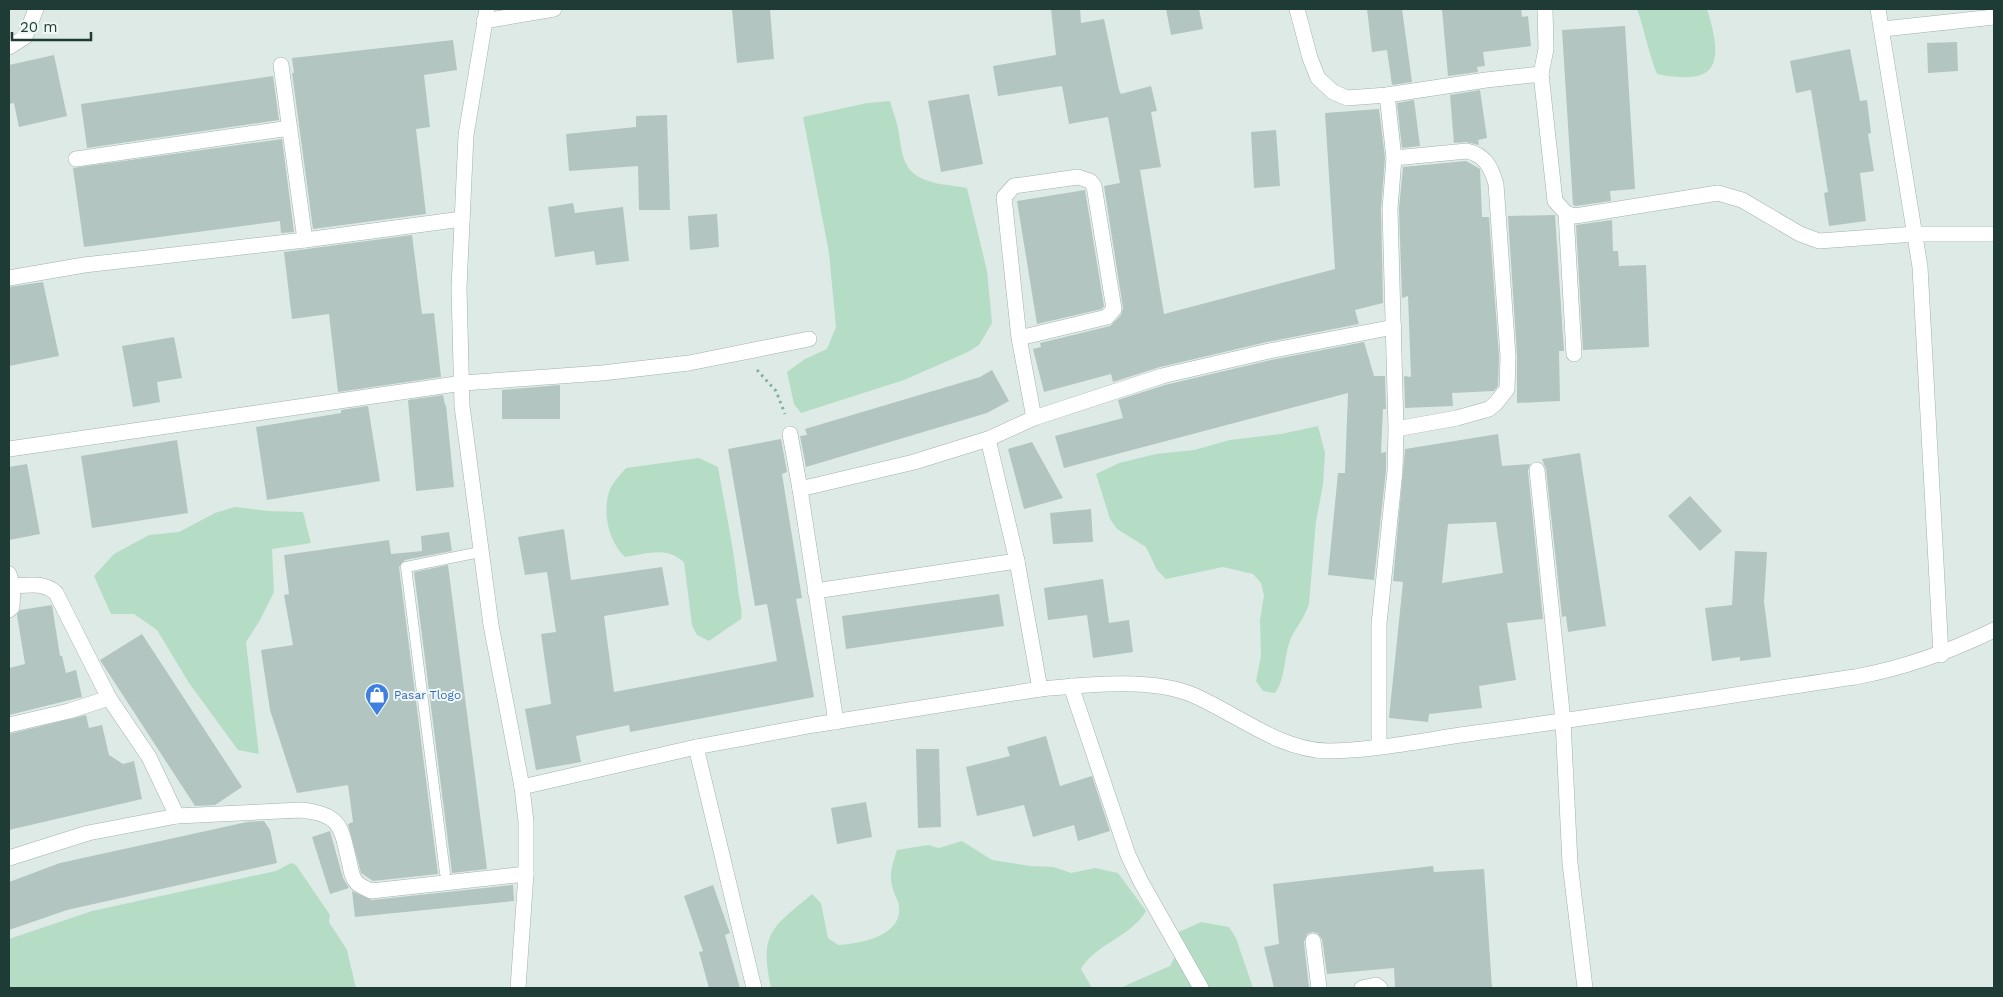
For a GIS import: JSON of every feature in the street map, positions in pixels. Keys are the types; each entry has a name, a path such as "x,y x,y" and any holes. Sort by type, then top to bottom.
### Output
{"street":[{"path":"9,47 25,37 36,9"},
{"path":"518,988 526,874 526,822 522,787 491,625 480,552 462,406 463,383 459,288 466,135 485,15 554,9"},
{"path":"1297,9 1310,58 1318,78 1333,92 1347,98 1541,74"},
{"path":"1545,9 1546,49 1541,74 1555,201 1566,213 1575,216 1718,193 1742,200 1800,234 1819,241 1915,234 1994,234"},
{"path":"1878,9 1883,29 1920,267 1941,655"},
{"path":"1883,29 1994,17"},
{"path":"281,65 305,240"},
{"path":"1379,746 1379,624 1395,471 1396,429 1390,209 1394,158 1387,94"},
{"path":"76,158 290,128"},
{"path":"1394,158 1467,150 1477,153 1484,159 1492,171 1496,184 1508,356 1507,389 1489,409 1457,418 1396,429"},
{"path":"1019,338 1107,317 1114,309 1094,186 1087,179 1078,177 1014,186 1004,197 1019,338 1034,418"},
{"path":"1566,213 1574,354"},
{"path":"9,278 84,265 305,240 462,218"},
{"path":"800,489 914,462 988,439 1034,418 1162,376 1269,351 1394,326"},
{"path":"9,449 463,383 602,373 689,363 809,339"},
{"path":"790,434 836,722"},
{"path":"988,439 1017,561 1040,689"},
{"path":"1537,470 1563,722 1570,863 1585,988"},
{"path":"815,591 1017,561"},
{"path":"9,610 12,607 11,580 47,586 56,593 109,698 149,757 178,816"},
{"path":"522,787 696,748 836,722 1040,689 1071,686 1158,686 1192,695 1264,732 1297,746 1327,751 1379,746 1563,722 1855,678 1893,670 1941,655 1994,630"},
{"path":"1071,686 1128,855 1141,882 1201,988"},
{"path":"9,725 69,711 109,698"},
{"path":"696,748 754,988"},
{"path":"9,858 88,833 178,816 256,810 321,812 332,819 343,835 353,876 358,883 371,891 526,874"},
{"path":"1313,941 1319,988"},
{"path":"1362,988 1376,985 1380,988"}],"lane":[{"path":"445,873 406,567 480,552"}],"path":[{"path":"743,353 749,364 766,378 776,391 784,407 790,434"}],"green space":[{"path":"1637,9 1707,9 1715,43 1715,56 1712,66 1705,73 1694,77 1657,74"},
{"path":"890,101 905,162 914,174 937,183 967,188 987,271 992,323 979,345 968,352 904,380 801,413 794,404 787,372 805,359 827,349 836,327 829,253 803,117 867,103"},
{"path":"1318,426 1325,453 1323,485 1316,521 1309,604 1289,643 1279,686 1275,693 1263,691 1256,681 1261,656 1260,620 1264,595 1261,583 1253,574 1223,567 1166,579 1157,570 1146,547 1117,529 1110,519 1096,474 1119,463 1156,454 1194,450 1230,440 1281,434"},
{"path":"699,458 718,467 742,611 741,619 709,641 697,635 692,625 684,562 670,554 656,552 625,557 610,534 607,515 608,496 611,487 626,468"},
{"path":"235,507 303,512 311,543 272,549 274,592 246,642 259,754 238,750 189,683 157,630 134,614 111,614 94,576 114,554 149,535 179,532 215,513"},
{"path":"962,841 992,860 1030,866 1054,867 1071,873 1095,868 1118,873 1146,911 1131,928 1087,960 1081,969 1092,988 771,988 767,954 768,943 772,933 787,915 812,894 821,903 828,938 838,945 868,940 887,931 894,925 898,916 899,904 892,887 891,876 897,850 928,845 939,848"},
{"path":"291,863 296,865 330,915 329,922 347,950 356,988 9,988 9,939 92,911 276,871"},
{"path":"1201,922 1229,927 1236,938 1253,988 1120,988 1170,966 1176,955 1179,932"}],"building":[{"path":"732,9 770,9 774,59 737,63"},
{"path":"1051,9 1080,9 1081,23 1104,19 1121,94 1151,86 1157,111 1151,112 1161,167 1140,170 1164,314 1335,269 1325,113 1379,109 1385,158 1381,209 1383,303 1355,310 1359,324 1267,342 1160,367 1113,382 1111,374 1044,392 1033,349 1041,347 1040,343 1110,326 1121,315 1123,308 1104,186 1120,183 1108,117 1069,124 1062,86 998,96 993,66 1056,55"},
{"path":"1166,9 1199,9 1203,29 1171,35"},
{"path":"1367,9 1402,9 1412,82 1392,85 1387,50 1372,52"},
{"path":"1442,9 1521,9 1522,17 1528,16 1531,46 1483,52 1485,66 1477,67 1478,72 1448,76"},
{"path":"1625,26 1635,189 1610,191 1611,201 1576,206 1573,205 1562,30"},
{"path":"453,40 457,70 424,75 430,127 416,129 426,214 313,229 292,73 294,73 292,58"},
{"path":"1957,42 1958,71 1928,73 1927,43"},
{"path":"1850,49 1860,101 1867,100 1871,133 1868,134 1874,171 1860,173 1866,221 1829,226 1824,193 1828,192 1811,90 1796,93 1790,61"},
{"path":"54,55 67,116 19,127 14,103 9,104 9,65"},
{"path":"273,76 279,120 87,148 81,104"},
{"path":"1480,90 1487,138 1478,140 1479,145 1466,142 1454,143 1450,95"},
{"path":"969,94 983,164 941,172 928,101"},
{"path":"1414,100 1420,146 1402,148 1397,103"},
{"path":"667,115 670,210 639,210 638,166 569,171 566,134 636,127 636,116"},
{"path":"1276,130 1280,186 1254,188 1251,132"},
{"path":"282,139 294,232 281,233 280,221 84,247 73,168"},
{"path":"1466,161 1480,169 1482,217 1489,217 1499,356 1498,386 1494,391 1452,393 1453,406 1405,408 1404,376 1411,377 1408,296 1402,298 1399,209 1403,167"},
{"path":"1085,190 1104,306 1102,309 1037,324 1017,201"},
{"path":"573,203 575,213 623,207 629,261 596,265 594,251 555,257 548,207"},
{"path":"717,214 719,247 690,250 688,216"},
{"path":"1555,215 1564,351 1559,351 1560,401 1517,403 1517,355 1508,216"},
{"path":"1612,220 1613,251 1618,251 1619,266 1646,265 1649,347 1583,350 1576,225"},
{"path":"412,235 422,314 434,313 441,377 338,392 329,314 292,319 284,252"},
{"path":"43,282 59,356 9,366 9,287"},
{"path":"174,337 182,378 157,382 160,402 133,407 122,346"},
{"path":"1364,342 1374,376 1385,376 1386,409 1383,409 1381,453 1386,452 1386,470 1374,580 1328,575 1338,473 1345,473 1348,393 1064,468 1055,436 1123,418 1118,400 1165,385 1271,360"},
{"path":"992,370 1009,401 987,413 806,467 800,436 807,435 805,429 980,377"},
{"path":"560,385 560,419 502,419 502,390"},
{"path":"443,395 446,405 454,487 416,491 408,400"},
{"path":"368,406 380,481 267,500 256,427 341,413 341,410"},
{"path":"1498,434 1502,466 1530,464 1528,471 1543,619 1507,623 1516,680 1479,686 1482,708 1429,714 1428,722 1389,718 1403,582 1393,581 1405,449","holes":["1496,522 1503,573 1442,583 1448,524"]},
{"path":"781,439 787,472 782,474 802,598 796,599 814,697 630,732 629,725 576,736 581,762 536,770 525,709 551,704 541,634 556,632 547,572 525,575 518,537 564,529 571,580 662,567 669,605 604,616 614,692 777,661 767,604 755,606 728,449"},
{"path":"177,440 188,513 92,528 81,456"},
{"path":"1032,442 1063,498 1024,509 1008,449"},
{"path":"1580,453 1606,626 1568,632 1566,616 1562,617 1546,469 1542,459"},
{"path":"27,464 40,534 9,540 9,467"},
{"path":"1690,496 1722,531 1700,551 1668,516"},
{"path":"1091,509 1093,542 1053,544 1050,513"},
{"path":"449,532 452,551 405,560 399,567 438,874 373,881 361,873 348,824 353,822 348,785 297,793 270,710 261,650 293,645 284,595 289,594 284,555 389,540 391,554 422,551 421,536"},
{"path":"1735,551 1767,552 1764,602 1771,657 1740,661 1740,657 1712,661 1705,608 1732,605"},
{"path":"448,565 487,869 452,873 414,572"},
{"path":"1103,579 1109,623 1129,620 1133,652 1093,658 1087,615 1048,620 1044,588"},
{"path":"999,594 1004,626 846,649 842,616"},
{"path":"52,605 60,656 62,656 66,673 76,670 82,697 9,715 9,668 25,664 17,615 20,610"},
{"path":"142,634 242,787 215,805 195,806 100,660"},
{"path":"86,715 89,728 102,725 109,755 123,764 134,761 142,799 9,830 9,734"},
{"path":"1046,736 1060,786 1092,776 1110,831 1078,841 1074,825 1033,837 1024,805 977,816 966,767 1010,756 1007,747"},
{"path":"916,749 939,749 941,827 918,828"},
{"path":"866,802 872,837 837,844 831,808"},
{"path":"264,821 270,830 277,863 67,910 9,930 9,882 60,863 247,822"},
{"path":"330,831 343,878 349,888 330,894 312,837"},
{"path":"1433,866 1434,872 1484,869 1492,988 1395,988 1394,968 1327,974 1322,939 1317,933 1312,932 1307,934 1304,942 1309,988 1274,988 1264,947 1279,944 1273,884"},
{"path":"513,885 514,901 355,917 352,891 372,900"},
{"path":"713,885 730,933 725,935 740,988 709,988 699,952 703,951 684,896"}],"place":[{"name":"Pasar Tlogo","path":"377,716"}]}
